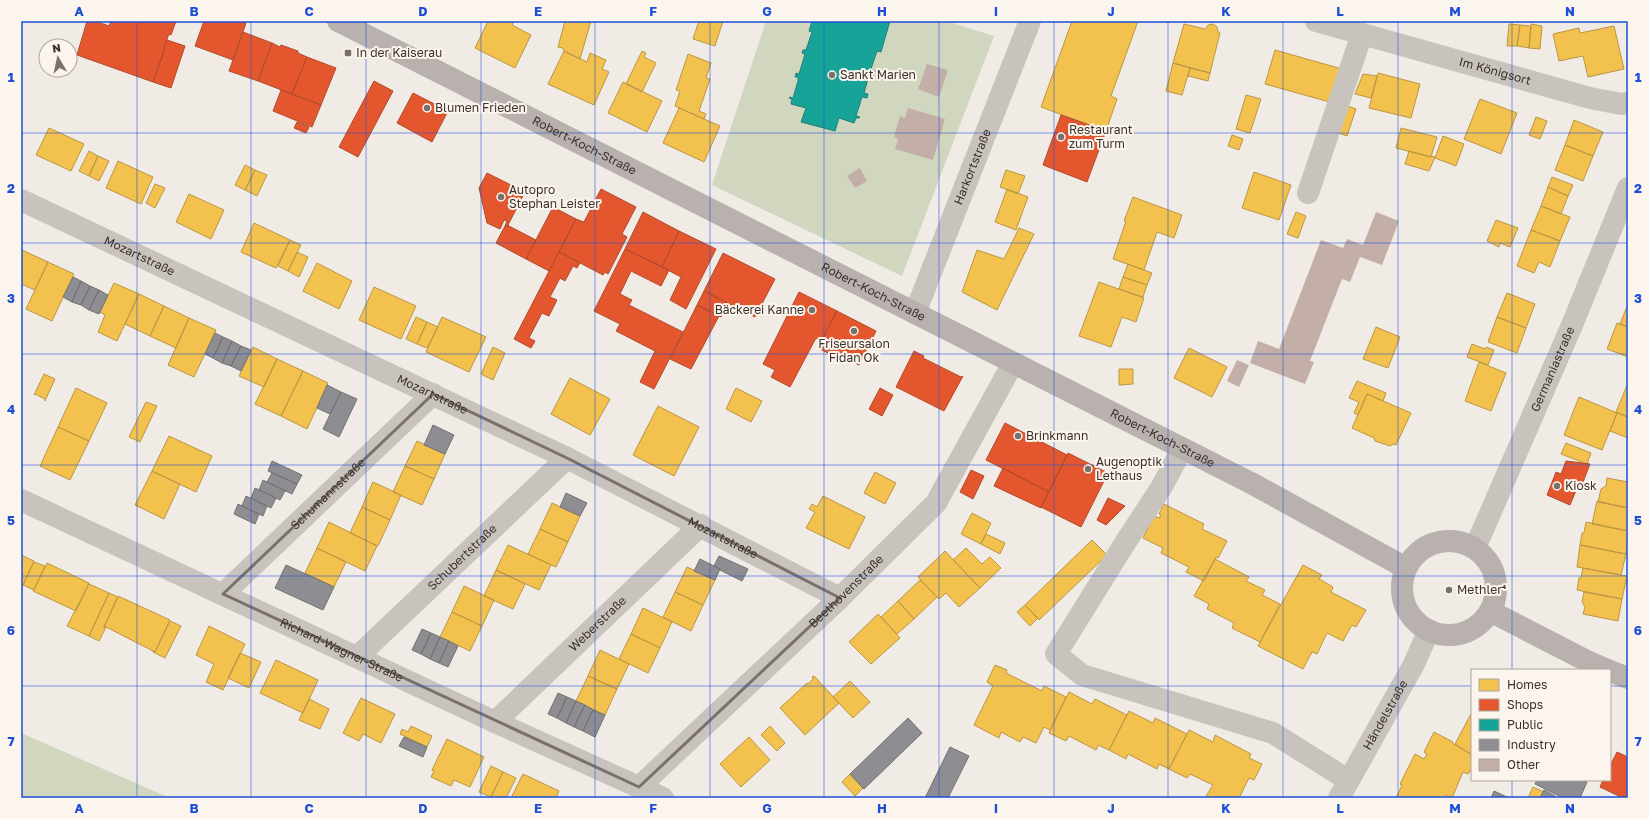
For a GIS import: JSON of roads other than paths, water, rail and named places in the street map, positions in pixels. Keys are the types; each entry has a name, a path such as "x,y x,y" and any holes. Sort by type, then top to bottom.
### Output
{"main road":[{"name":"Robert-Koch-Straße","path":"338,21 1251,483 1406,568"},
{"path":"1444,541 1460,542 1474,548 1485,558 1493,570 1496,584 1495,598 1490,611 1481,622 1470,630 1457,634 1442,634 1429,630 1417,622 1408,611 1403,597 1402,582 1406,568 1416,555 1428,546 1444,541"},
{"path":"1490,611 1586,661 1606,669"},
{"path":"1611,671 1628,678"}],"street":[{"name":"Harkortstraße","path":"915,313 1030,21"},
{"name":"Im Königsort","path":"1316,21 1590,98 1622,104 1628,103"},
{"path":"1308,193 1362,34"},
{"name":"Germaniastraße","path":"1474,548 1572,325 1628,188"},
{"name":"Mozartstraße","path":"21,200 567,458 701,525 840,598"},
{"name":"Beethovenstraße","path":"639,787 840,598 936,503 1013,363"},
{"name":"Schumannstraße","path":"223,594 433,394"},
{"path":"1182,449 1161,488 1125,542 1056,654 1082,675 1273,733 1343,789"},
{"name":"Schubertstraße","path":"357,657 567,458"},
{"name":"Richard-Wagner-Straße","path":"21,500 495,722 663,798"},
{"name":"Weberstraße","path":"495,722 701,525"},
{"name":"Händelstraße","path":"1343,789 1414,664 1429,630"}],"place":[{"name":"In der Kaiserau","path":"348,53"},
{"name":"Sankt Marien","path":"832,75"},
{"name":"Blumen Frieden","path":"427,108"},
{"name":"Restaurant zum Turm","path":"1061,137"},
{"name":"Autopro Stephan Leister","path":"501,197"},
{"name":"Bäckerei Kanne","path":"812,310"},
{"name":"Friseursalon Fidan Ok","path":"854,331"},
{"name":"Brinkmann","path":"1018,436"},
{"name":"Augenoptik Lethaus","path":"1088,469"},
{"name":"Kiosk","path":"1557,486"},
{"name":"Methler⁴","path":"1449,590"}]}
